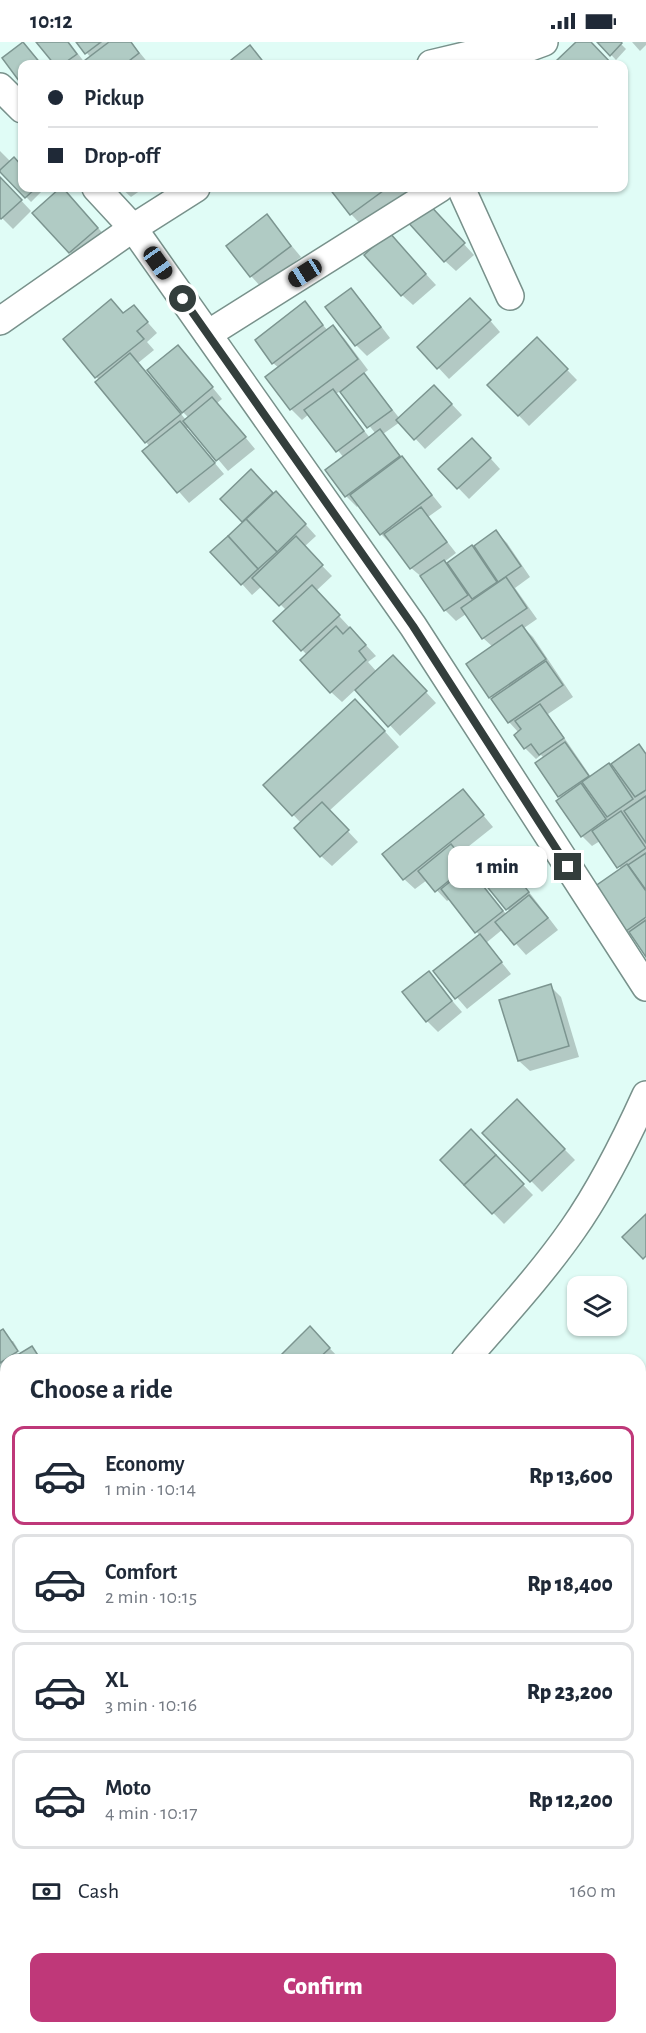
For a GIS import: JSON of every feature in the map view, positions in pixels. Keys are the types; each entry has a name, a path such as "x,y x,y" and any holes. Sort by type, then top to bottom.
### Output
{"street":[{"path":"445,60 494,45 525,49 544,42"},
{"path":"0,87 18,105"},
{"path":"100,192 133,228 413,626 646,987"},
{"path":"0,321 133,228 190,192"},
{"path":"208,334 434,192"},
{"path":"463,192 510,296"},
{"path":"470,1354 550,1260 636,1144 646,1095"}],"building":[{"path":"23,42 38,60 18,60 18,80 2,58"},
{"path":"36,42 68,42 77,54 69,60 51,60"},
{"path":"76,42 101,42 85,54"},
{"path":"109,42 131,42 139,53 130,60 85,60"},
{"path":"576,42 591,42 608,60 557,60"},
{"path":"597,42 621,42 622,43 610,56"},
{"path":"250,45 262,60 231,60"},
{"path":"14,157 18,162 18,191 0,172"},
{"path":"0,177 22,200 1,219 0,218"},
{"path":"19,192 32,192 25,198"},
{"path":"56,192 66,192 98,228 69,253 32,213"},
{"path":"332,192 382,192 350,215"},
{"path":"426,201 465,243 444,262 406,220"},
{"path":"267,214 291,246 250,277 226,246"},
{"path":"389,232 426,274 401,296 364,255"},
{"path":"351,288 381,327 355,346 325,307"},
{"path":"470,298 491,320 437,369 417,347"},
{"path":"111,299 123,313 134,305 148,322 137,331 144,339 95,378 63,339"},
{"path":"305,301 323,325 272,364 255,340"},
{"path":"333,325 358,359 290,410 265,377"},
{"path":"537,337 568,369 518,416 487,385"},
{"path":"178,345 213,387 182,413 147,370"},
{"path":"130,353 181,414 145,443 95,382"},
{"path":"364,373 392,410 367,428 340,392"},
{"path":"434,385 452,404 414,440 396,420"},
{"path":"333,389 364,431 336,452 304,410"},
{"path":"212,397 246,437 216,461 183,421"},
{"path":"180,421 215,463 177,493 142,451"},
{"path":"380,429 400,456 345,497 325,470"},
{"path":"472,438 491,458 457,489 438,469"},
{"path":"402,456 432,495 380,535 350,495"},
{"path":"251,469 273,493 242,522 220,499"},
{"path":"276,491 306,524 277,552 246,519"},
{"path":"421,507 447,542 410,569 384,534"},
{"path":"246,519 277,552 258,569 228,536"},
{"path":"496,530 521,566 498,582 474,546"},
{"path":"228,536 258,569 241,585 210,552"},
{"path":"296,536 323,565 279,606 252,578"},
{"path":"472,545 497,582 472,599 447,563"},
{"path":"444,560 468,595 444,611 420,576"},
{"path":"506,577 527,608 482,639 461,608"},
{"path":"312,585 340,615 301,651 273,621"},
{"path":"522,625 546,659 489,698 466,664"},
{"path":"336,626 343,634 350,627 366,645 359,651 366,660 330,693 300,660"},
{"path":"393,655 427,691 388,727 355,690"},
{"path":"546,661 563,685 508,723 491,699"},
{"path":"355,699 385,731 292,816 263,785"},
{"path":"540,704 564,738 539,755 531,744 524,749 514,735 521,729 515,721"},
{"path":"565,742 589,776 558,797 535,763"},
{"path":"639,744 646,754 646,790 635,797 611,764"},
{"path":"609,763 633,799 607,817 582,782"},
{"path":"581,783 606,819 581,837 556,801"},
{"path":"463,789 484,815 403,880 382,854"},
{"path":"646,796 646,843 624,811"},
{"path":"322,802 349,830 320,857 294,828"},
{"path":"621,811 646,848 617,868 592,831"},
{"path":"451,844 468,865 435,892 418,871"},
{"path":"495,849 529,892 506,910 472,868"},
{"path":"646,853 646,890 628,865"},
{"path":"627,864 646,891 646,917 626,931 594,887"},
{"path":"468,867 503,911 475,933 441,889"},
{"path":"529,895 548,918 514,945 495,922"},
{"path":"646,920 646,957 629,932"},
{"path":"480,934 502,962 455,999 433,971"},
{"path":"429,971 452,1001 426,1022 402,992"},
{"path":"551,984 569,1046 518,1061 499,1000"},
{"path":"517,1099 565,1149 530,1182 482,1133"},
{"path":"471,1129 496,1155 464,1185 440,1160"},
{"path":"496,1155 524,1184 492,1214 464,1185"},
{"path":"646,1214 646,1256 643,1259 622,1237"},
{"path":"310,1326 330,1348 324,1354 282,1354"},
{"path":"3,1329 18,1351 14,1354 0,1354 0,1331"},
{"path":"32,1346 37,1354 19,1354"}],"route":[{"path":"183,299 413,626 568,867"}]}
